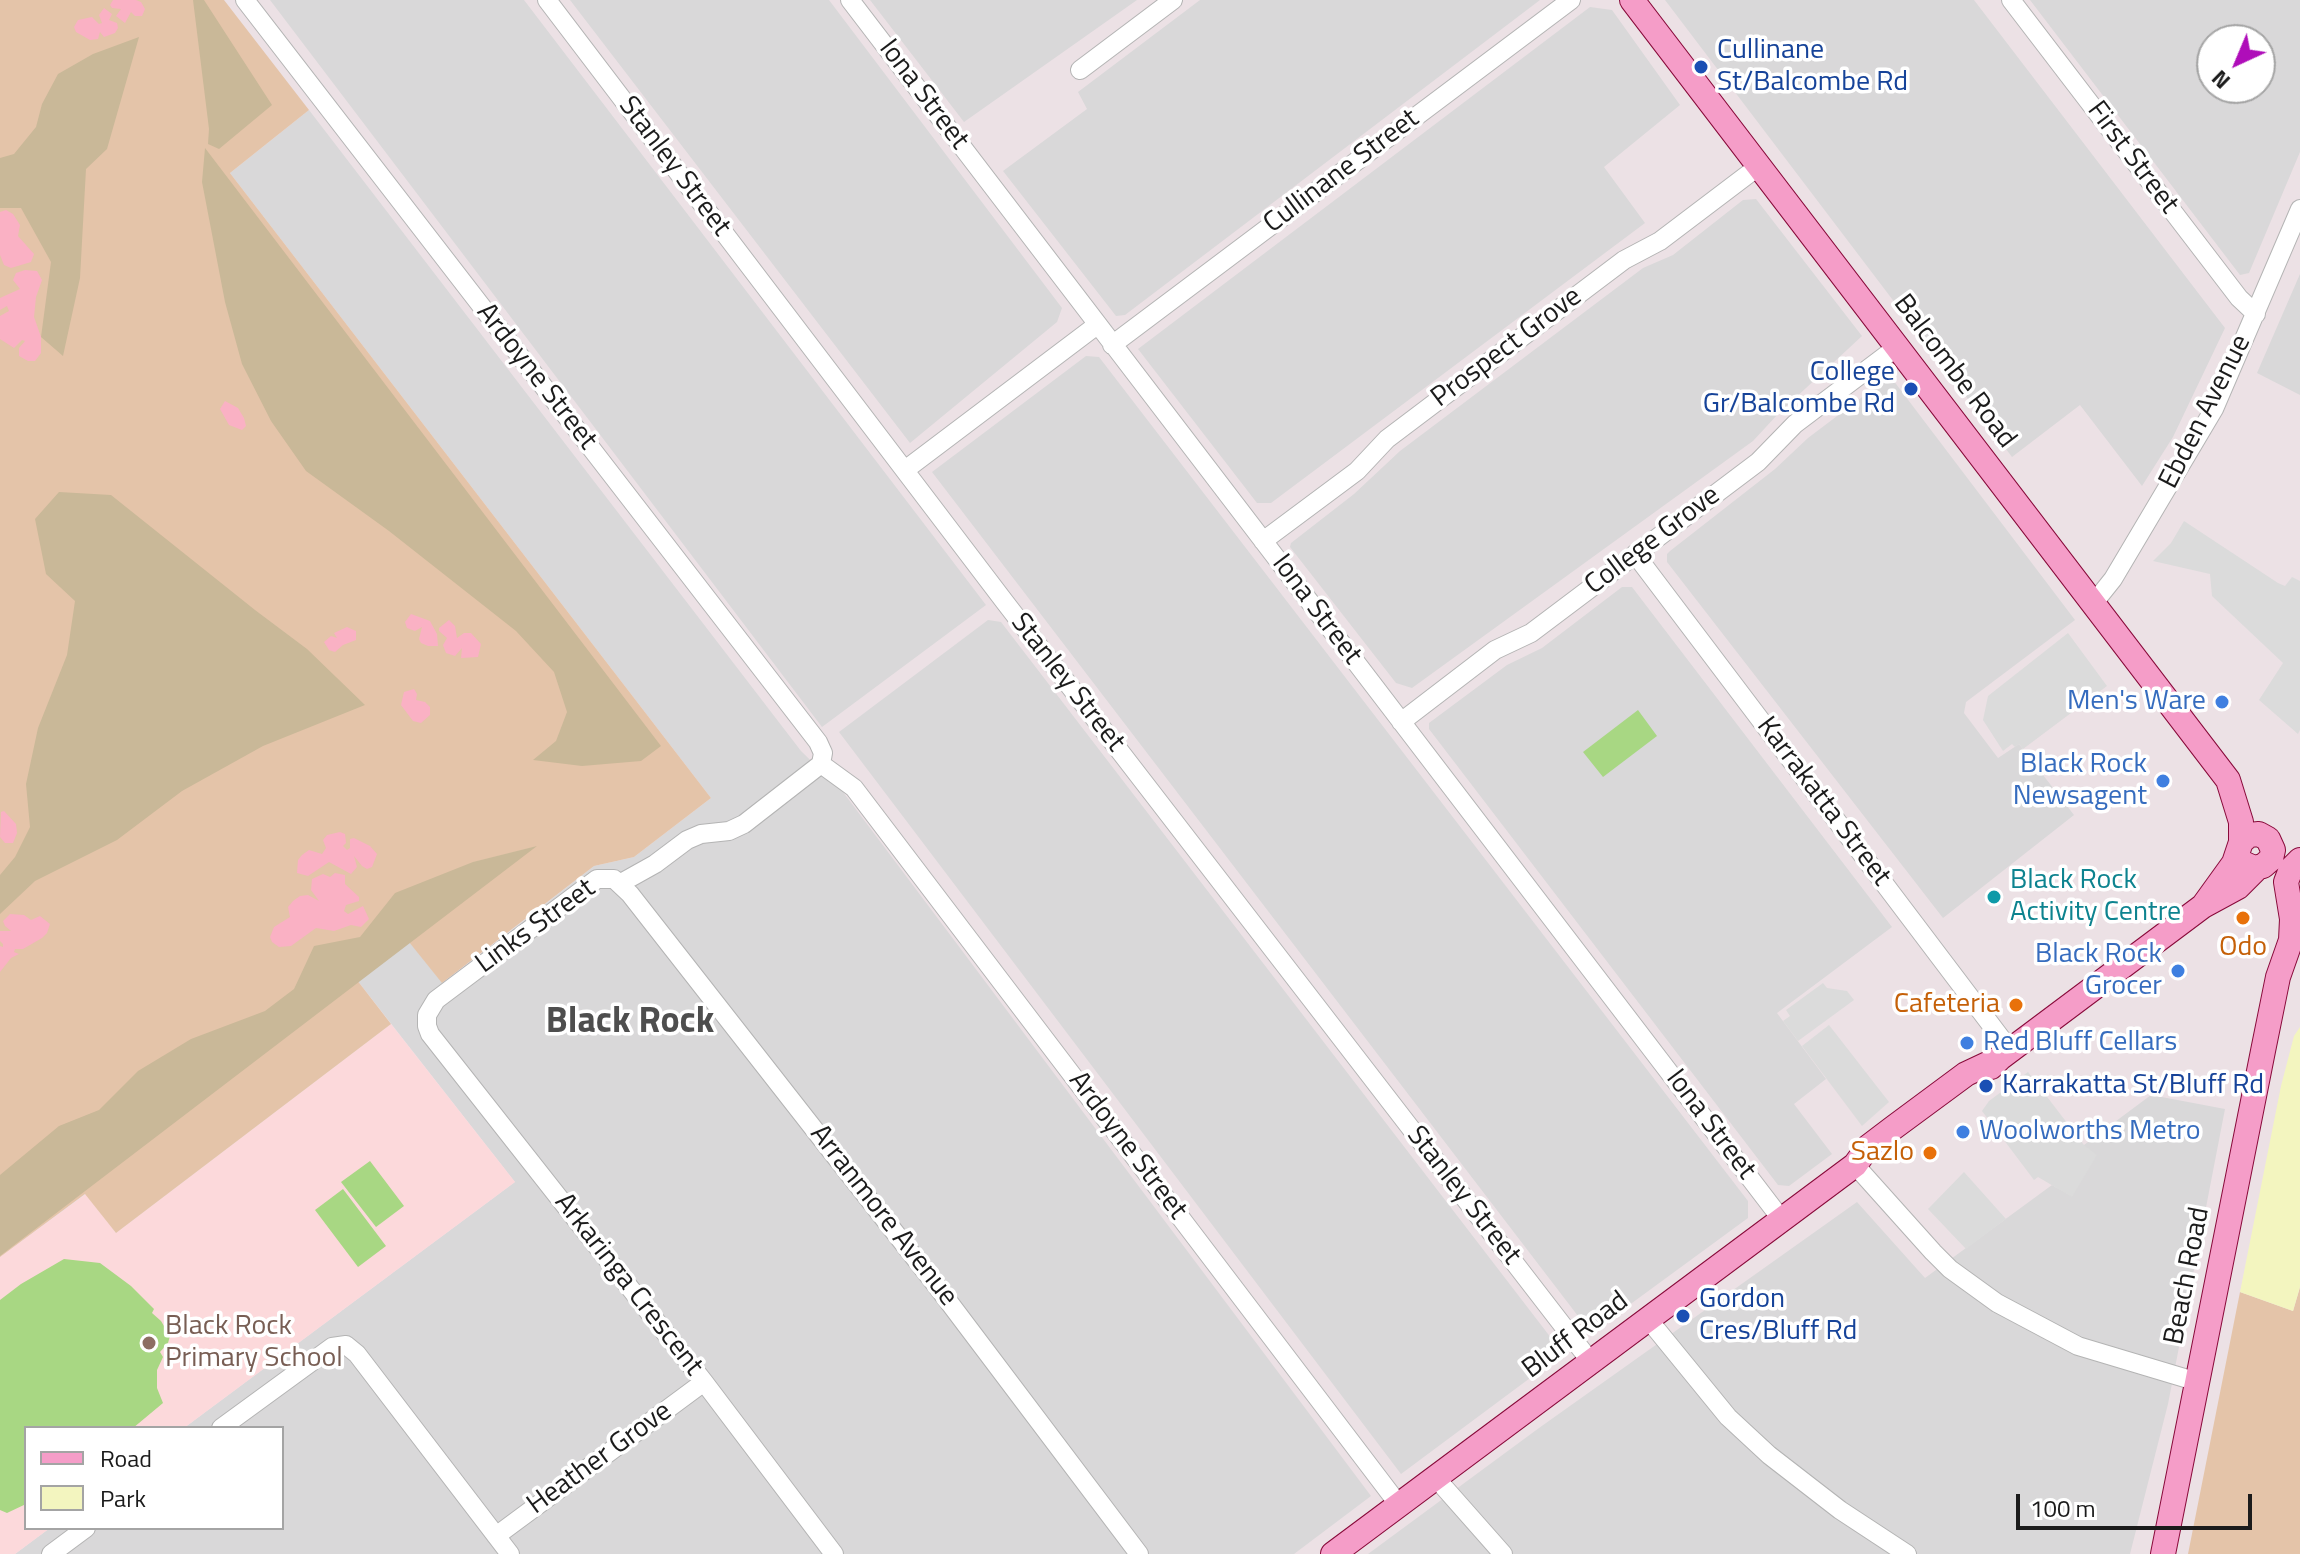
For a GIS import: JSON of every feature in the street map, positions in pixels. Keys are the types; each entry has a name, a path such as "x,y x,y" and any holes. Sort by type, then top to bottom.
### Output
{"main road":[{"name":"Balcombe Road","path":"1632,0 2228,780 2251,801 2268,839"},
{"name":"Balcombe Road","path":"2228,780 2241,822 2240,846"},
{"path":"2268,839 2272,847 2268,863 2259,868 2244,864 2240,846 2252,834 2286,840 2293,844 2300,858"},
{"name":"Bluff Road","path":"2203,906 2237,859 2240,846"},
{"name":"Beach Road","path":"2163,1554 2278,977 2292,934 2292,902 2287,878 2300,858"},
{"name":"Bluff Road","path":"1333,1554 1855,1165 1868,1147 1893,1128 1966,1074 2005,1054 2203,906 2232,891 2259,868"},
{"path":"2259,868 2267,889 2292,902"},
{"name":"Beach Road","path":"2272,1010 2300,970"}],"street":[{"name":"Ardoyne Street","path":"245,0 818,742 822,760 844,770 854,788 1399,1505"},
{"name":"Stanley Street","path":"547,0 1591,1362"},
{"name":"Iona Street","path":"850,0 1782,1220"},
{"path":"1080,70 1173,0"},
{"name":"Cullinane Street","path":"1112,345 1571,0"},
{"name":"First Street","path":"2011,0 2239,298 2256,314"},
{"name":"Prospect Grove","path":"1263,541 1357,471 1387,439 1611,269 1660,241 1759,166"},
{"name":"Ebden Avenue","path":"2093,604 2113,579 2214,409 2300,209"},
{"path":"905,470 1097,325"},
{"name":"College Grove","path":"1401,722 1495,650 1531,633 1758,462 1795,424 1897,347"},
{"name":"Karrakatta Street","path":"1635,554 2005,1054"},
{"name":"Links Street","path":"427,1015 436,1000 587,884 606,878 625,888 687,840 701,834 729,831 744,824 822,760"},
{"name":"Arranmore Avenue","path":"625,888 927,1272 1139,1554"},
{"name":"Arkaringa Crescent","path":"427,1015 430,1034 704,1382 834,1554"},
{"path":"1855,1165 1950,1269 1997,1303 2078,1346 2198,1382"},
{"path":"1648,1319 1728,1417 1769,1455 1840,1510 1907,1554"},
{"path":"224,1426 332,1347 346,1345 357,1354 510,1554"},
{"name":"Heather Grove","path":"496,1536 704,1382"},
{"path":"1435,1477 1503,1554"},
{"path":"51,1554 83,1530"}],"shaded area":[{"path":"0,0 224,0 309,110 230,173 711,798 634,857 594,866 442,983 409,942 357,980 391,1024 116,1233 85,1194 0,1257"},
{"path":"193,0 204,0 272,105 219,149 208,144 209,129"},
{"path":"270,0 524,0 986,605 822,727"},
{"path":"570,0 829,0 1062,308 1057,322 910,443"},
{"path":"870,0 1137,0 964,122"},
{"path":"1200,0 1540,0 1125,315 1116,316 1003,171 1087,109 1078,92"},
{"path":"1665,0 1974,0 2225,328 2173,437 2142,486 2080,405 2012,457"},
{"path":"2030,0 2300,0 2300,152 2249,273 2240,275"},
{"path":"1590,7 1612,10 1680,105 1604,167 1645,223 1271,503 1257,503 1138,349"},
{"path":"139,37 107,149 86,169 80,278 63,356 41,337 51,262 21,208 0,208 0,158 14,154 36,127 42,104 58,74 93,54"},
{"path":"309,110 801,751 843,792 1371,1496 1294,1554 15,1554 47,1530 284,1530 284,1426 187,1426 515,1182 357,980 409,941 443,983 594,866 634,857 711,798 230,173"},
{"path":"205,148 661,746 641,761 582,766 533,760 556,741 567,712 554,672 516,631 389,531 306,471 271,421 242,364 225,302 202,182"},
{"path":"1756,199 1862,336 1753,441 1412,688 1396,683 1290,547 1291,543 1354,494 1400,451 1643,268 1673,255 1743,200"},
{"path":"2300,274 2300,395 2257,373"},
{"path":"1086,356 1099,357 1748,1201 1748,1218 1591,1333 932,472"},
{"path":"1890,376 2075,620 1966,702 1964,713 1998,758 2019,744 2074,815 1943,918 1667,562 1670,551 1775,469 1808,438"},
{"path":"59,492 111,495 307,649 365,705 263,746 182,791 117,840 35,881 0,914 0,875 15,857 30,827 26,784 38,728 67,655 75,601 46,574 35,519"},
{"path":"2184,521 2278,583 2285,586 2292,577 2300,581 2298,734 2259,700 2283,663 2212,596 2210,574 2153,561 2171,543"},
{"path":"1622,587 1632,587 1892,927 1777,1013 1826,1079 1794,1104 1832,1154 1789,1186 1778,1185 1429,729 1429,723 1507,665 1542,648"},
{"path":"988,620 1001,622 1558,1347 1557,1358 1401,1474 839,732"},
{"path":"2068,633 2107,686 2023,749 2019,744 2015,747 2012,744 2003,751 1983,720 1988,696"},
{"path":"537,846 0,1256 0,1175 59,1126 99,1110 138,1071 191,1039 265,1011 294,989 314,946 360,937 395,893 473,862"},
{"path":"1823,983 1827,988 1847,991 1854,1000 1798,1041 1783,1021 1790,1016 1786,1010"},
{"name":"Black Rock Primary School","path":"391,1024 515,1182 187,1426 24,1426 24,1530 47,1530 15,1554 0,1554 0,1257 86,1194 116,1233"},
{"path":"1829,1025 1889,1102 1862,1126 1802,1046"},
{"path":"2028,1072 2084,1145 2097,1155 2072,1197 2038,1177 2034,1180 1982,1111 1989,1101"},
{"path":"2151,1095 2225,1109 2168,1404 2130,1554 1368,1554 1857,1202 1925,1278 2052,1185 2072,1196 2084,1145"},
{"path":"1964,1172 2006,1219 1966,1249 1928,1209"},
{"path":"2300,1287 2300,1554 2188,1554 2240,1292 2293,1311"}],"sand":[{"path":"113,0 136,0 145,9 142,16 131,12 125,23 116,16 121,9 110,5"},
{"path":"104,8 112,14 109,20 117,23 115,33 104,37 100,32 98,39 90,40 76,32 74,27 78,20 92,17 99,24 102,23 99,15"},
{"path":"6,210 20,225 18,236 34,254 31,262 11,268 4,265 0,255 0,212"},
{"path":"37,271 42,280 34,317 41,337 41,353 35,361 19,356 19,348 25,341 22,340 14,348 0,339 0,316 9,311 7,306 0,310 0,298 20,289 13,280 16,273"},
{"path":"225,401 238,408 244,418 246,426 242,430 229,425 220,409"},
{"path":"411,614 430,621 437,634 438,646 421,643 422,627 415,631 407,628 405,622"},
{"path":"449,620 455,626 457,638 471,633 481,644 478,657 461,658 462,648 455,656 446,653 443,645 447,638 439,628"},
{"path":"347,627 356,631 356,640 335,652 329,650 324,642 331,636 337,638 334,633"},
{"path":"414,689 416,700 430,707 430,715 421,723 413,721 401,705 404,692"},
{"path":"4,811 16,824 13,843 5,843 0,837 1,812"},
{"path":"345,834 346,843 343,846 347,850 350,839 354,838 370,846 377,854 372,867 367,869 362,866 354,856 357,867 351,874 329,862 308,876 297,873 298,860 302,855 309,850 322,854 326,848 323,840 327,835"},
{"path":"335,873 345,875 345,884 359,897 359,901 346,905 344,911 348,914 363,906 369,919 361,927 351,925 334,931 316,928 291,946 279,947 272,942 270,937 274,927 290,917 288,907 293,901 308,895 319,901 311,890 312,879 323,874 330,877"},
{"path":"10,914 24,915 31,920 40,916 50,924 42,938 23,949 15,949 14,952 19,954 11,958 0,972 0,946 3,947 3,944 0,931 11,931 3,921"}],"green space":[{"path":"1638,710 1657,736 1603,777 1583,752"},
{"path":"2300,1027 2300,1287 2293,1311 2240,1292 2281,1086 2294,1036"},
{"path":"370,1161 404,1206 376,1227 341,1182"},
{"path":"343,1189 386,1246 358,1267 315,1210"},
{"path":"64,1259 100,1263 131,1286 154,1309 152,1313 170,1336 160,1352 163,1357 157,1370 157,1388 163,1403 135,1426 24,1426 24,1505 7,1513 0,1510 0,1300"}],"place":[{"name":"Cullinane St/Balcombe Rd","path":"1701,67"},
{"name":"College Gr/Balcombe Rd","path":"1911,389"},
{"name":"Men's Ware","path":"2222,702"},
{"name":"Black Rock Newsagent","path":"2163,781"},
{"name":"Black Rock Activity Centre","path":"1994,897"},
{"name":"Odo","path":"2243,918"},
{"name":"Black Rock Grocer","path":"2178,971"},
{"name":"Cafeteria","path":"2016,1005"},
{"name":"Red Bluff Cellars","path":"1967,1043"},
{"name":"Karrakatta St/Bluff Rd","path":"1986,1086"},
{"name":"Woolworths Metro","path":"1963,1132"},
{"name":"Sazlo","path":"1930,1153"},
{"name":"Gordon Cres/Bluff Rd","path":"1683,1316"},
{"name":"Black Rock Primary School","path":"149,1343"}],"district":[{"name":"Black Rock","path":"630,1023"}]}
